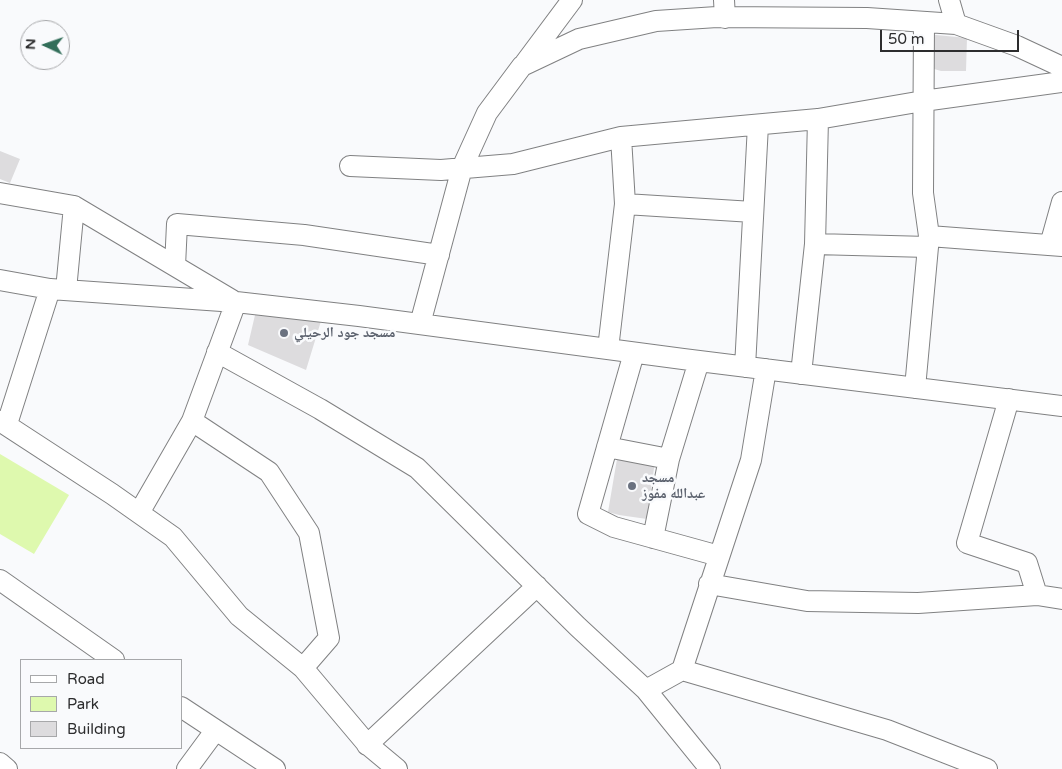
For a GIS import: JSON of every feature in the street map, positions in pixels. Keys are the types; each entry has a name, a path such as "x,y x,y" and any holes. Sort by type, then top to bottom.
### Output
{"street":[{"path":"420,324 462,168 486,113 572,0"},
{"path":"949,0 956,24"},
{"path":"522,66 579,39 656,21 725,9 956,24 1017,46 1062,67"},
{"path":"915,388 928,241 923,193 924,22"},
{"path":"350,166 440,170 513,164 621,137 818,119 923,101 1062,82"},
{"path":"801,374 814,244 818,119"},
{"path":"744,367 758,125"},
{"path":"608,349 625,204 621,137"},
{"path":"0,193 74,206 236,302"},
{"path":"814,244 928,241 1056,245 1062,202"},
{"path":"625,204 753,212"},
{"path":"74,206 58,289 3,423 173,537 239,616 303,668 367,745 397,769"},
{"path":"175,266 177,224 304,235 439,255"},
{"path":"0,280 58,289 236,302 1062,406"},
{"path":"139,513 192,421 236,302"},
{"path":"217,352 320,409 417,468 578,628 646,690 710,769"},
{"path":"634,353 588,514 614,527 719,556"},
{"path":"653,538 669,459 699,361"},
{"path":"646,690 682,670 751,460 766,369"},
{"path":"1009,399 967,543 1027,563 1037,595"},
{"path":"192,421 269,472 309,533 329,638 303,668"},
{"path":"607,447 669,459"},
{"path":"0,580 113,659"},
{"path":"709,584 807,601 918,603 1037,595 1062,599"},
{"path":"367,745 537,586"},
{"path":"682,670 888,730 987,769"},
{"path":"182,708 214,731 274,769"},
{"path":"187,769 214,731"},
{"path":"0,763 7,769"}],"green space":[{"path":"0,454 69,495 34,554 0,534"}],"building":[{"path":"926,34 967,38 966,71 941,71 924,66"},
{"path":"0,151 20,159 10,183 0,179"},
{"name":"مسجد جود الرحيلي","path":"255,315 321,321 306,370 248,345"},
{"name":"مسجد عبدالله مفوز","path":"617,459 655,461 647,519 608,512"}],"place":[{"name":"مسجد جود الرحيلي","path":"284,333"},
{"name":"مسجد عبدالله مفوز","path":"632,486"}]}
